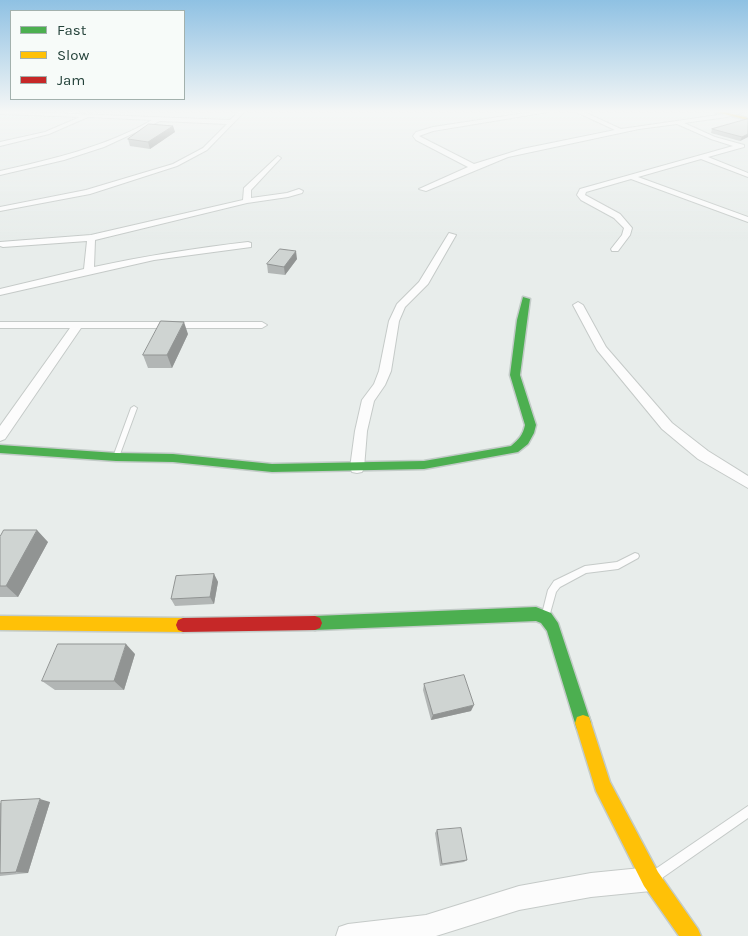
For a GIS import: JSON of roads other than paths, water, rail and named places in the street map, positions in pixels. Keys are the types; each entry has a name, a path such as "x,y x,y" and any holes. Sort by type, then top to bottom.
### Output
{"street":[{"path":"0,173 53,162 77,155"},
{"path":"0,210 87,192 175,165 194,155"},
{"path":"447,155 474,168"},
{"path":"423,189 497,158 512,155"},
{"path":"615,250 626,235 628,228 625,222 581,195 583,191 710,155"},
{"path":"702,157 748,175"},
{"path":"247,201 247,190 278,158"},
{"path":"632,177 748,220"},
{"path":"3,244 91,238 247,201 288,195 299,191"},
{"path":"356,468 361,430 368,400 379,385 385,371 394,321 401,306 423,284 452,235"},
{"path":"89,270 91,238"},
{"path":"0,292 89,270 198,249 248,245"},
{"path":"0,449 116,457 173,458 272,468 356,468 424,465 514,449 524,443 530,435 530,420 515,376 521,319 526,299"},
{"path":"578,305 601,348 667,426 703,455 748,483"},
{"path":"0,436 78,325"},
{"path":"0,326 262,325"},
{"path":"0,624 128,626 452,619 536,614 546,618 553,628 602,785 651,879 691,936"},
{"path":"348,936 426,927 519,898 592,885 651,879"}],"lane":[{"path":"116,457 134,408"},
{"path":"546,618 552,590 556,584 584,570 618,565 635,556"},
{"path":"651,879 748,811"}]}
